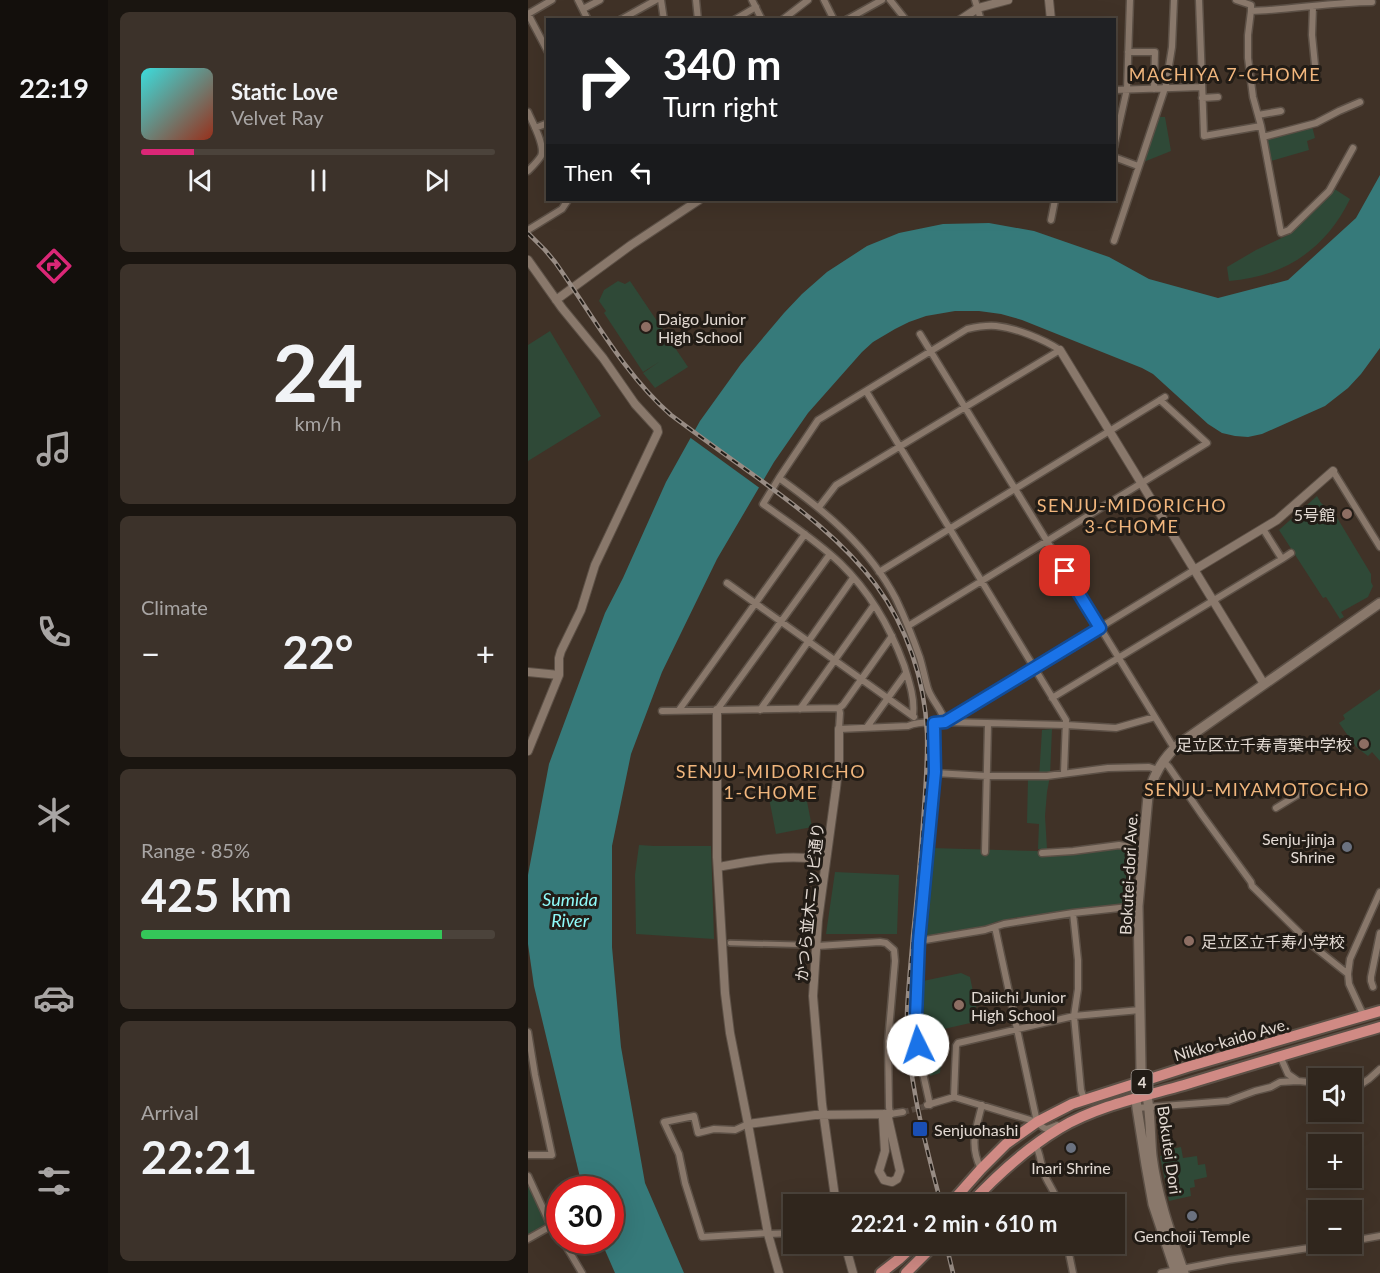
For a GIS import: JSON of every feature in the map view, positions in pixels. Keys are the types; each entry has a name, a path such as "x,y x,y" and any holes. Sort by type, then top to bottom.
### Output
{"highway":[{"name":"Nikko-kaido Ave.","path":"959,1194 1006,1144 1054,1112 1084,1099 1380,1011"},
{"name":"Nikko-kaido Ave.","path":"980,1194 1009,1165 1035,1144 1078,1119 1142,1102 1280,1056 1379,1028"},
{"path":"881,1273 904,1254"},
{"path":"906,1273 925,1254"}],"main road":[{"name":"Bokutei-dori Ave.","path":"1142,1082 1138,906 1148,796 1160,766 1174,748 1206,724 1380,603"},
{"name":"Bokutei Dori","path":"1142,1082 1142,1102 1152,1157 1179,1271"}],"street":[{"path":"546,48 528,14 552,0"},
{"path":"579,0 587,18"},
{"path":"583,9 600,0"},
{"path":"624,18 656,0"},
{"path":"661,0 664,18"},
{"path":"696,0 698,18"},
{"path":"752,0 761,18"},
{"path":"785,18 808,0"},
{"path":"824,0 833,18"},
{"path":"850,18 882,0"},
{"path":"890,0 904,18"},
{"path":"962,18 976,4 1008,0"},
{"path":"1049,0 1051,18"},
{"path":"1116,138 1127,89 1130,0"},
{"path":"1114,241 1171,62 1174,0"},
{"path":"1199,0 1204,136 1261,126"},
{"path":"1236,0 1252,5 1313,7 1372,2"},
{"path":"1252,5 1248,58 1253,97 1261,126 1281,233 1289,230 1329,191 1353,148"},
{"path":"737,18 756,7"},
{"path":"1313,7 1312,35 1316,75"},
{"path":"1128,52 1155,52 1154,89"},
{"path":"1116,90 1201,87"},
{"path":"1202,98 1218,98"},
{"path":"1263,137 1316,123 1360,102"},
{"path":"1258,115 1281,111"},
{"path":"528,112 542,146 542,154 528,171"},
{"path":"535,128 546,124"},
{"path":"1116,158 1138,166"},
{"path":"528,230 562,209 567,201"},
{"path":"556,300 631,245 697,201"},
{"path":"1052,220 1055,201"},
{"path":"528,260 658,432 595,566 581,610 559,658 558,675 528,751"},
{"path":"913,715 914,707 906,673 892,636 863,589 830,554 763,504 818,420 967,329 981,326 995,326 1022,333 1060,350 1264,684"},
{"path":"920,334 1174,748"},
{"path":"819,507 836,484 1060,350"},
{"path":"866,391 1066,720 1064,773"},
{"path":"879,572 1163,399 1207,444 908,626"},
{"path":"945,722 1277,520 1333,471 1380,547"},
{"path":"779,478 819,507 846,531 879,572 908,626 929,692 945,722"},
{"path":"1263,529 1282,558"},
{"path":"679,710 805,534"},
{"path":"1052,698 1291,553"},
{"path":"779,1273 768,1234 730,1033 725,993 718,867 717,710 830,554"},
{"path":"760,710 853,578"},
{"path":"727,583 913,715 917,722"},
{"path":"800,709 874,605"},
{"path":"662,711 839,708 892,636"},
{"path":"528,672 558,675"},
{"path":"867,727 906,673"},
{"path":"839,708 839,729 908,726 917,722 945,722 1066,725 1116,729 1155,717"},
{"path":"934,723 935,772 919,941 916,1017 928,1105 954,1097 1037,1122 1044,1129 1078,1119"},
{"path":"985,852 988,724"},
{"name":"かつら並木ニッピ通り","path":"835,1194 815,1035 813,996 818,920 839,761 839,729"},
{"path":"935,772 987,776 1047,776 1108,768 1169,766 1248,877 1252,886 1313,946 1348,974"},
{"path":"1276,808 1312,786"},
{"path":"1042,853 1119,845 1143,849"},
{"path":"718,867 782,857 826,860"},
{"path":"1379,1028 1361,1010 1349,984 1348,974 1350,959 1380,892"},
{"path":"919,941 986,930 1004,924 1138,906"},
{"path":"1073,913 1078,960 1078,990 1074,1016 1081,1090 1084,1099"},
{"path":"995,927 1037,1122"},
{"path":"1373,987 1371,977 1380,933"},
{"path":"817,946 880,942 886,943 894,950 896,961 888,1042 887,1114 900,1171 897,1179 892,1182 884,1180 879,1171 885,1151 883,1119 887,1114"},
{"path":"730,943 807,945"},
{"path":"954,1097 958,1043 1074,1016 1140,1011"},
{"path":"528,1032 552,1155 528,1155"},
{"path":"1280,1056 1288,1074 1298,1081"},
{"path":"1362,1084 1380,1070"},
{"path":"1142,1102 1228,1101 1271,1087 1288,1074"},
{"path":"1280,1082 1308,1082"},
{"path":"981,1169 974,1134 982,1105"},
{"path":"783,1233 702,1237 685,1183 679,1154 664,1122 694,1116 698,1133 714,1129 735,1130 748,1124 801,1116 903,1112"},
{"path":"1035,1144 1040,1151 1044,1173 1055,1194"},
{"path":"528,1176 546,1214"},
{"path":"528,1239 546,1228"},
{"path":"1362,1239 1380,1236"},
{"path":"1161,1273 1308,1249"},
{"path":"571,1254 582,1273"},
{"path":"848,1254 853,1273"},
{"path":"1069,1254 1073,1273"}],"green space":[{"path":"1158,117 1165,117 1171,151 1141,163"},
{"path":"1312,126 1315,138 1307,141 1309,150 1271,161 1266,139"},
{"path":"1333,188 1350,199 1340,217 1316,246 1301,257 1268,274 1229,281 1227,267 1290,234"},
{"path":"618,281 625,284 630,281 688,367 655,388 643,373 659,362 643,372 604,313 606,311 599,301 604,290"},
{"path":"550,331 601,416 528,461 528,345"},
{"path":"1317,496 1321,503 1336,516 1371,574 1373,586 1368,597 1341,612 1344,617 1340,619 1326,597 1323,598 1279,530"},
{"path":"1380,689 1380,761 1372,752 1368,756 1356,747 1339,723 1345,719 1343,715"},
{"path":"1052,729 1045,816 1047,849 1038,849 1039,824 1027,823 1028,778 1039,778 1042,730"},
{"path":"805,791 812,827 776,834 769,798"},
{"path":"639,845 711,846 714,939 636,934 635,875"},
{"path":"931,848 1037,851 1046,855 1117,849 1135,852 1131,903 1013,918 981,928 924,937"},
{"path":"835,872 899,875 897,934 826,934"},
{"path":"961,973 970,977 979,1021 944,1029 940,1073 930,1076 923,981"},
{"path":"1181,1147 1183,1158 1197,1156 1198,1165 1205,1164 1207,1177 1194,1180 1195,1187 1190,1188 1191,1196 1169,1201 1160,1156 1166,1156 1166,1150"},
{"path":"528,1186 546,1220 545,1224 528,1235"}],"water":[{"name":"Sumida River","path":"1380,175 1380,348 1348,388 1325,406 1262,434 1248,437 1222,433 1208,424 1153,374 1142,368 1022,320 979,311 955,311 926,316 909,322 873,342 808,413 774,462 717,559 662,672 631,754 612,846 612,947 621,1047 645,1183 684,1273 615,1273 607,1254 624,1254 624,1176 580,1176 534,986 528,944 528,875 549,764 605,613 666,482 700,421 741,364 802,294 827,272 867,246 899,233 943,224 989,223 1034,231 1109,257 1149,279 1218,298 1288,280 1356,218"}],"pier":[{"path":"692,429 765,482 761,489 688,436"}],"tunnel":[{"path":"903,1112 927,1106"}],"railway":[{"path":"528,233 555,262 638,381 671,415 788,500 835,540 876,585 887,601 905,637 923,694 927,744 923,824 908,994 908,1038 918,1110 938,1194"},
{"path":"948,1254 953,1273"}],"place":[{"name":"Daigo Junior High School","path":"646,327"},
{"name":"5号館","path":"1347,514"},
{"name":"足立区立千寿青葉中学校","path":"1364,744"},
{"name":"Senju-jinja Shrine","path":"1347,847"},
{"name":"足立区立千寿小学校","path":"1189,941"},
{"name":"Daiichi Junior High School","path":"959,1005"},
{"name":"Senjuohashi","path":"920,1129"},
{"name":"Inari Shrine","path":"1071,1148"},
{"name":"Genchoji Temple","path":"1192,1216"}],"district":[{"name":"MACHIYA 7-CHOME","path":"1225,74"},
{"name":"SENJU-MIDORICHO 3-CHOME","path":"1132,515"},
{"name":"SENJU-MIDORICHO 1-CHOME","path":"771,781"},
{"name":"SENJU-MIYAMOTOCHO","path":"1257,789"}],"route":[{"path":"918,1045 916,1017 919,941 935,772 934,723 945,722 1100,628 1065,571"}]}
